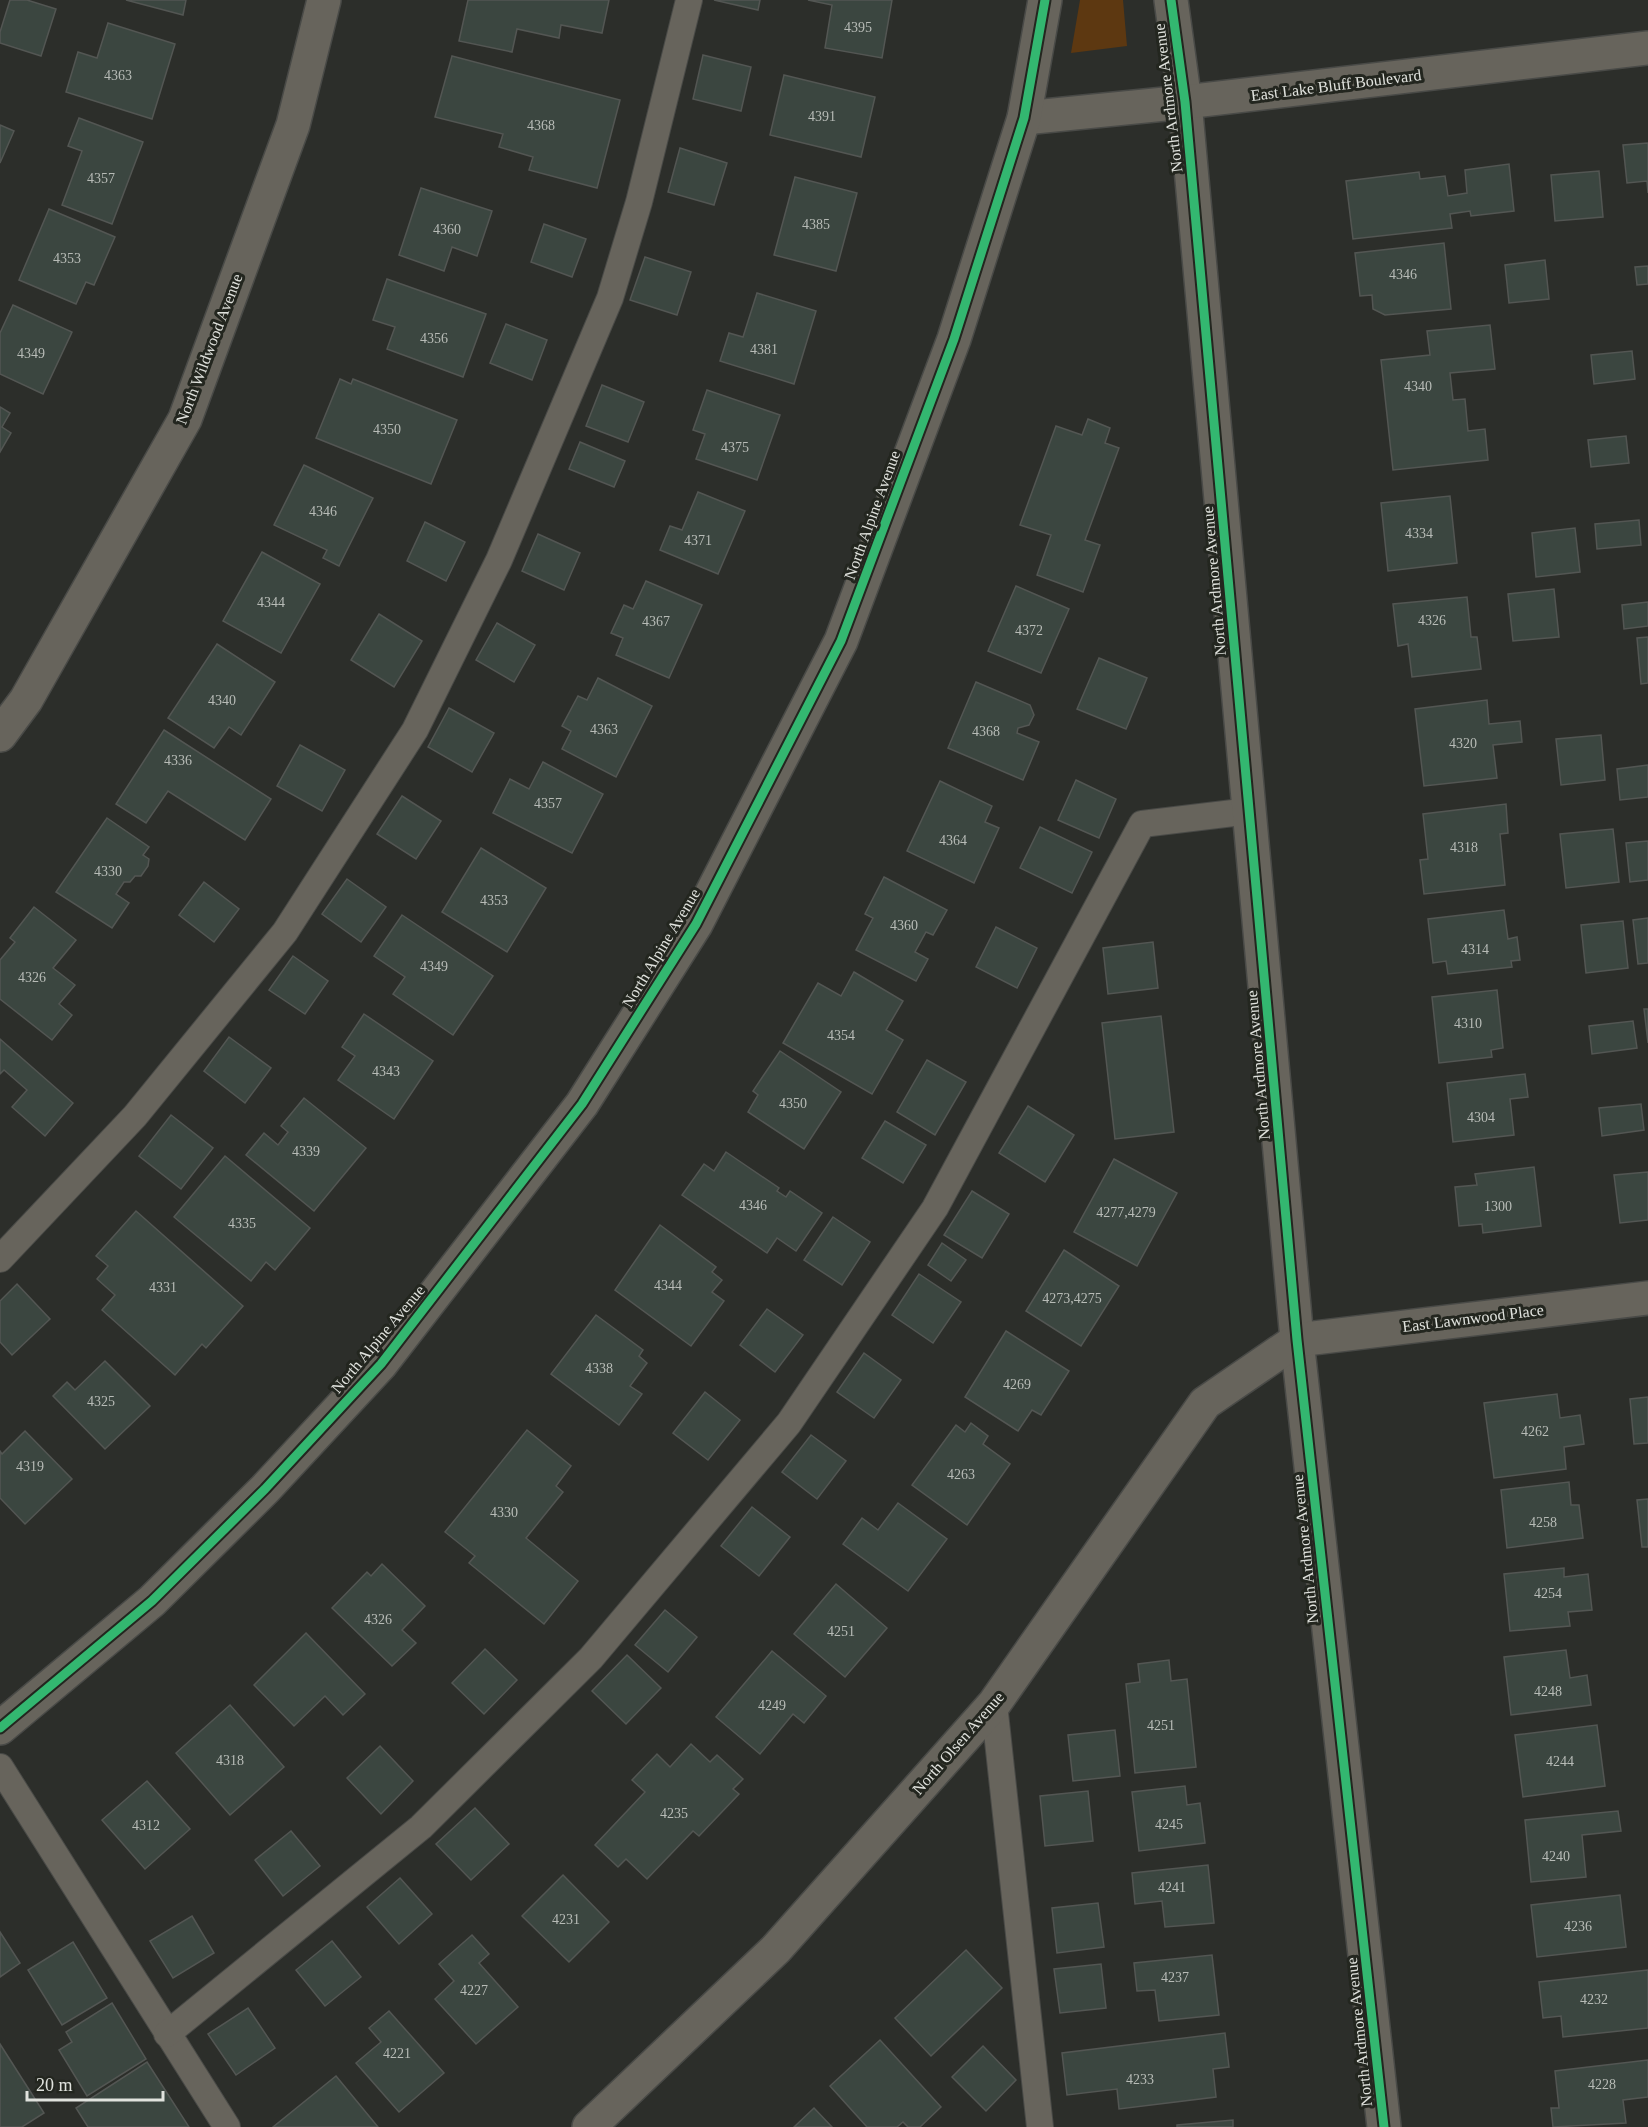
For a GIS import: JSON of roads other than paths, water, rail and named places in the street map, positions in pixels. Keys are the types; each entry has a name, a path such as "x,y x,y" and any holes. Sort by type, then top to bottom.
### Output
{"street":[{"name":"North Wildwood Avenue","path":"0,735 26,700 185,418 292,125 324,0"},
{"name":"North Alpine Avenue","path":"0,1728 152,1601 265,1489 381,1364 595,1084 696,924 841,641 954,339 1024,118 1045,0"},
{"name":"North Ardmore Avenue","path":"1171,0 1185,102 1297,1340 1384,2127"},
{"name":"East Lake Bluff Boulevard","path":"1024,118 1185,102 1648,48"},
{"name":"East Lawnwood Place","path":"1297,1340 1648,1298"},
{"name":"North Olsen Avenue","path":"589,2127 776,1949 994,1704 1205,1403 1297,1340"}],"lane":[{"path":"0,1259 135,1116 285,932 415,730 499,560 610,298 639,202 689,0"},
{"path":"167,2034 421,1827 591,1658 789,1423 935,1208 1142,824 1250,811"},
{"path":"994,1704 1040,2127"},
{"path":"0,1767 227,2127"}]}
